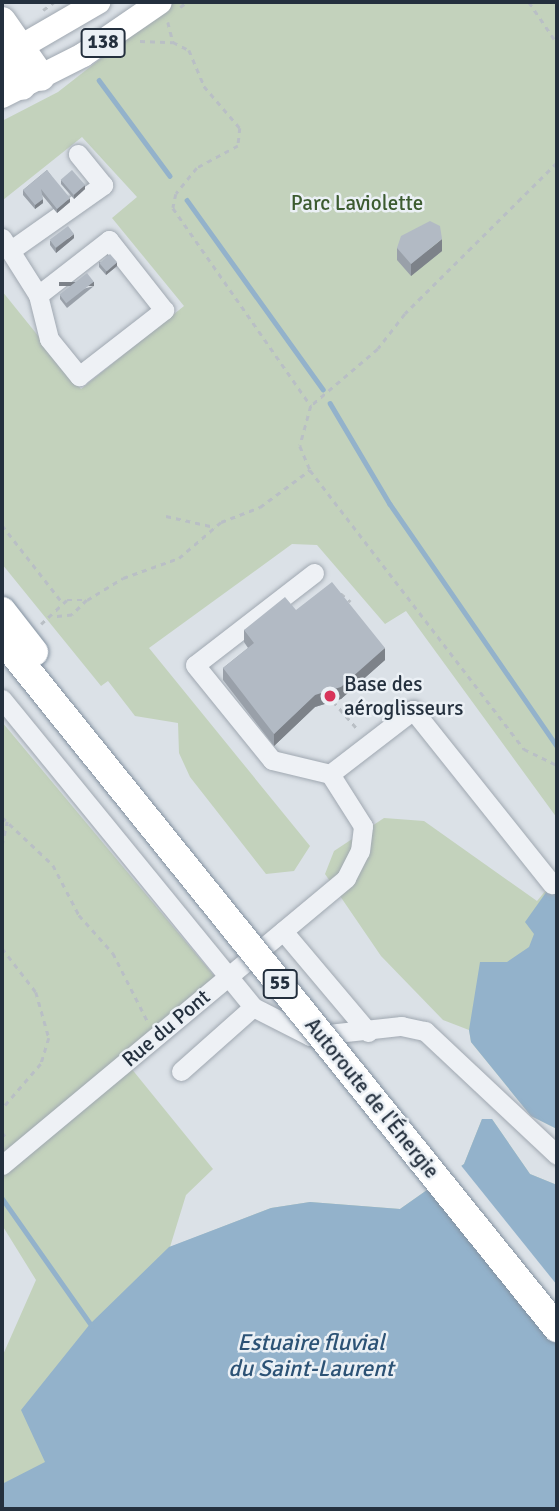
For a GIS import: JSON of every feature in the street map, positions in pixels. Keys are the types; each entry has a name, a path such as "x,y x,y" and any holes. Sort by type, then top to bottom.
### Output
{"highway":[{"path":"2,21 7,55 21,86"},
{"name":"Autoroute de l'Énergie","path":"2,611 557,1299"},
{"name":"Autoroute de l'Énergie","path":"2,639 557,1328"}],"main road":[{"name":"138","path":"7,55 98,2"},
{"name":"138","path":"21,86 165,8"}],"street":[{"path":"38,295 109,240 164,310 79,376 49,339 38,295 7,244 103,185 78,154"},
{"path":"319,580 293,589 230,650 195,664 272,760 330,774 413,710 552,884"},
{"path":"293,589 310,611"},
{"path":"2,699 253,1007 310,1036 413,1027 437,1039 541,1146 557,1155"},
{"name":"Rue du Pont","path":"2,1166 352,870 363,826 330,774"},
{"path":"283,931 368,1032"},
{"path":"181,1071 253,1007"}],"path":[{"path":"529,2 557,43"},
{"path":"165,8 173,41"},
{"path":"553,37 557,33"},
{"path":"135,41 173,41 195,55 204,86 242,135 236,149 187,178 174,197 174,212 311,406"},
{"path":"557,163 404,314 378,348 311,406 300,441 310,470 524,749 557,765"},
{"path":"46,620 72,615 87,600 123,578 179,558 215,527 260,507 310,470"},
{"path":"166,516 215,527"},
{"path":"2,524 63,603"},
{"path":"319,580 340,588 351,602"},
{"path":"52,617 63,603 87,600"},
{"path":"332,701 369,743"},
{"path":"2,817 54,865 79,915 117,959 152,1031"},
{"path":"2,845 7,822"},
{"path":"2,948 36,992 49,1038 41,1064 2,1109"}],"green space":[{"name":"Parc Laviolette","path":"173,2 557,2 557,818 406,611 385,624 317,545 292,544 149,648 310,846 294,871 266,874 190,777 179,753 178,723 135,716 108,681 101,686 2,564 2,291 81,389 184,306 112,218 137,197 82,137 3,200 2,121 58,92"},
{"path":"2,722 216,978 122,1057 213,1169 186,1195 170,1247 271,1208 310,1202 400,1209 464,1164 482,1119 492,1119 530,1174 557,1185 2,1509 2,1357 36,1280 2,1225"},
{"path":"384,818 424,821 537,901 557,877 557,1129 531,1116 471,1042 469,1030 443,1020 381,956 325,874 334,851"}],"water":[{"path":"557,877 557,1129 531,1116 471,1042 469,1030 480,962 507,962 529,947 534,934 525,922"},
{"name":"Estuaire fluvial du Saint-Laurent","path":"482,1119 492,1119 530,1174 557,1185 557,1509 2,1509 2,1484 45,1462 21,1410 90,1324 169,1247 271,1208 310,1202 400,1209 464,1164"}],"pier":[{"path":"459,1163 557,1285 557,1343 429,1184"}],"building":[{"path":"47,170 70,198 57,209 41,189 43,199 35,205 23,190"},
{"path":"72,170 85,185 74,195 61,180"},
{"path":"430,221 440,226 442,239 411,264 397,248 401,236"},
{"path":"68,226 74,234 56,248 50,240"},
{"path":"110,254 117,262 107,271 99,263"},
{"path":"87,273 94,282 66,303 59,295"},
{"path":"332,582 385,648 341,687 315,695 274,734 223,668 254,643 244,630 285,597 296,610"}],"waterway":[{"path":"99,80 170,176"},
{"path":"187,200 323,389"},
{"path":"330,403 390,504 557,746"},
{"path":"2,1198 92,1326"}],"place":[{"name":"Base des aéroglisseurs","path":"330,696"}]}
